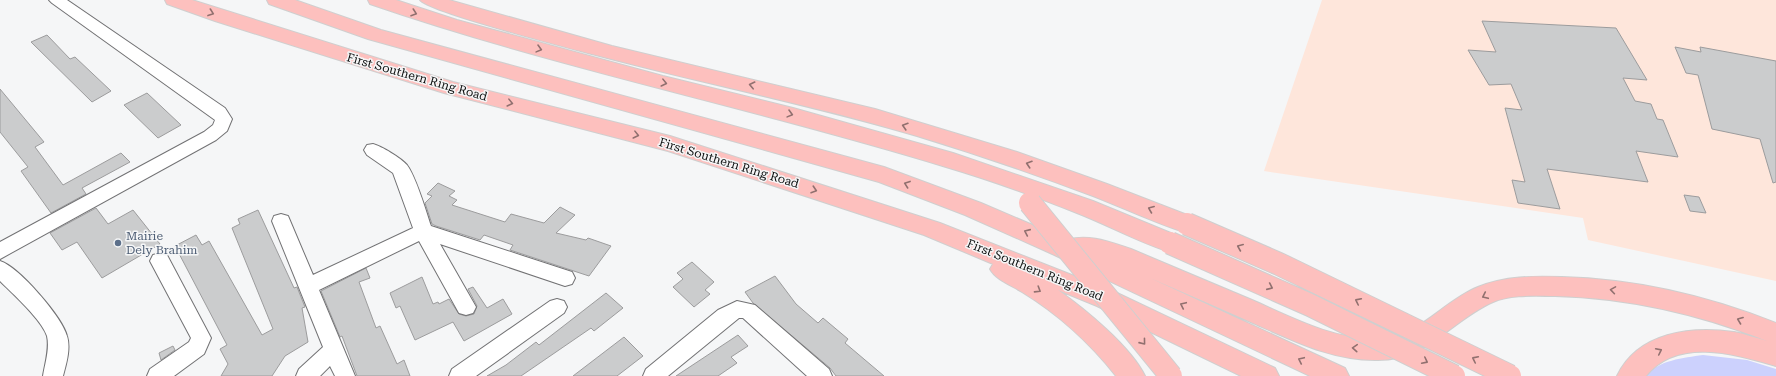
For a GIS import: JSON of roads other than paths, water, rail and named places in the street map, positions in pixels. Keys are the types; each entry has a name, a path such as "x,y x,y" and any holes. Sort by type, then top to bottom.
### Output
{"highway":[{"name":"First Southern Ring Road","path":"174,0 237,22 451,88 670,144 932,229 1106,299 1266,376"},
{"path":"276,0 375,35 884,175 973,209 1056,245 1336,376"},
{"path":"377,0 451,25 663,83 793,115 953,161 1084,206 1310,305 1454,376"},
{"path":"429,0 614,54 775,90 889,121 1033,166 1108,192 1279,264 1510,376"},
{"path":"953,161 1001,185 1030,204 1172,376"},
{"path":"932,229 965,251 1016,275 1045,294 1096,336 1132,376"},
{"path":"1056,245 1098,249 1123,256 1323,342 1344,347 1369,349 1393,348 1413,342 1471,302 1493,292 1522,286 1566,286 1603,289 1646,296 1730,316 1776,334"},
{"path":"1630,376 1646,357 1675,343 1700,341 1735,343 1776,355"}],"street":[{"path":"0,251 210,136 224,123 223,115 219,112 57,0"},
{"path":"373,150 400,169 416,208 423,231 466,308"},
{"path":"281,221 345,376"},
{"path":"308,287 423,231 565,278"},
{"path":"157,376 198,348 201,338 160,261"},
{"path":"0,269 51,323 57,336 58,349 53,376"},
{"path":"459,376 557,307"},
{"path":"661,374 725,316 737,309 748,311 822,376"},
{"path":"306,376 334,349"}],"place":[{"name":"Mairie Dely Brahim","path":"118,243"}]}
